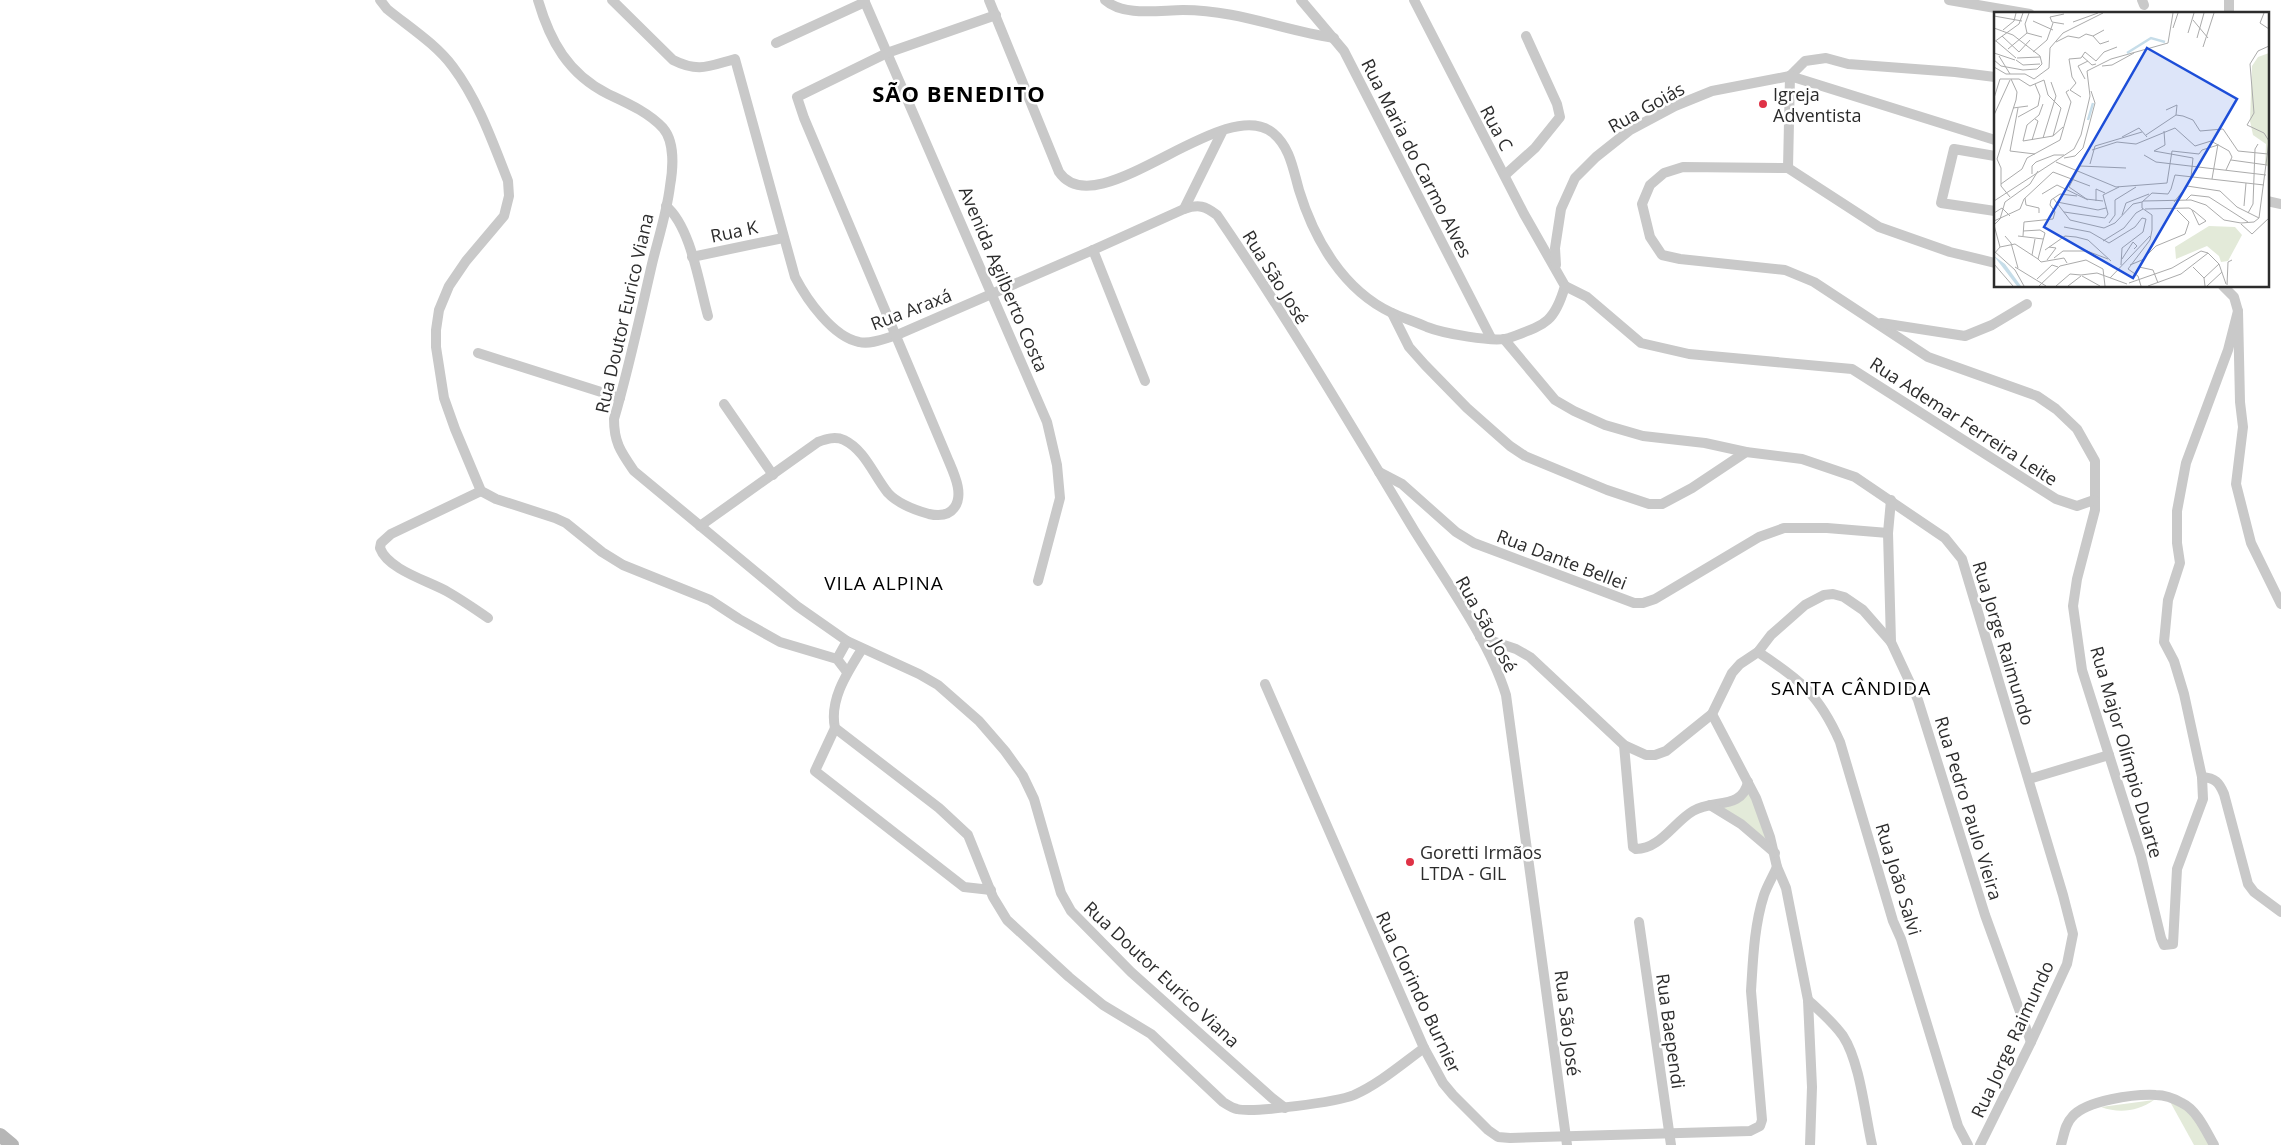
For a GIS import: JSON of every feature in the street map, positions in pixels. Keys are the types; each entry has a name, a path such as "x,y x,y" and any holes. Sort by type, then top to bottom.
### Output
{"main road":[{"path":"0,1135 12,1145"}],"street":[{"path":"380,0 387,9 442,55 454,68 471,97 508,181 509,196 504,216 466,261 449,286 439,310 436,347 444,398 481,491 496,499 566,523 602,552 623,565 710,600 780,642 837,659 847,672"},
{"name":"Rua Doutor Eurico Viana","path":"538,0 558,51 579,74 606,93 649,116 668,135 671,145 671,185 614,419 614,437 621,452 634,471 797,606 847,641 919,674 938,685 979,721 1005,751 1023,776 1034,799 1061,893 1071,911 1131,972 1285,1108"},
{"name":"Rua Araxá","path":"612,0 673,60 695,69 736,59 795,277 803,293 822,318 849,338 859,342 869,343 897,335 1184,209"},
{"path":"989,0 1059,172 1072,185 1100,184 1125,176 1199,140 1235,126 1248,124 1268,128 1279,138 1288,152 1309,220 1328,256 1344,276 1364,294 1392,313 1439,332 1504,340 1542,326 1552,318 1560,306 1566,286"},
{"path":"1105,0 1119,7 1137,10 1185,10 1244,16 1334,38"},
{"name":"Rua Maria do Carmo Alves","path":"1301,0 1344,52 1491,338"},
{"name":"Rua C","path":"1414,0 1524,214 1556,268"},
{"path":"1950,0 2019,12"},
{"path":"776,43 865,1"},
{"name":"Avenida Agilberto Costa","path":"865,1 993,293 1047,422 1057,464 1060,498 1038,581"},
{"path":"700,526 818,442 835,438 844,440 858,451 889,494 899,502 918,511 933,515 943,515 951,512 957,503 958,487 897,335 804,118 797,97 887,53 996,14"},
{"path":"1505,175 1535,148 1560,117 1557,104 1526,36"},
{"path":"1994,77 1848,64 1826,58 1806,61 1790,76 1788,168 1879,227 1950,252 1994,263"},
{"name":"Rua Goiás","path":"1566,286 1556,268 1555,248 1561,210 1575,178 1596,157 1630,130 1675,106 1712,91 1790,76 1994,140"},
{"path":"1184,209 1222,132"},
{"path":"1994,156 1954,149 1941,203 1994,211"},
{"name":"Rua Major Olímpio Duarte","path":"1788,168 1682,168 1664,173 1650,185 1642,204 1650,237 1662,255 1785,270 1814,282 1928,357 2037,396 2056,408 2077,428 2095,461 2095,510 2077,579 2073,606 2082,670 2140,856 2164,944 2173,944 2177,869 2203,799 2202,777"},
{"path":"2268,201 2281,204"},
{"name":"Rua São José","path":"1184,209 1198,205 1207,207 1217,215 1379,472 1494,663 1506,695 1567,1141"},
{"path":"666,206 675,213 685,231 708,316"},
{"name":"Rua K","path":"692,257 783,238"},
{"path":"1093,250 1145,381"},
{"name":"Rua Ademar Ferreira Leite","path":"1566,286 1587,297 1641,343 1689,354 1852,369 2056,499 2077,506 2094,500"},
{"path":"2225,288 2234,297 2238,311 2240,402 2243,427 2236,484 2251,544 2281,604"},
{"path":"1877,322 1965,336 1992,325 2027,304"},
{"path":"2238,311 2228,350 2186,463 2177,511 2177,543 2180,563 2168,600 2164,642 2181,679 2202,777 2213,778 2220,784 2248,884 2254,892 2281,912"},
{"path":"1392,313 1408,346 1467,408 1510,446 1525,456 1607,490 1649,504 1662,504 1692,488 1746,452"},
{"name":"Rua Jorge Raimundo","path":"1504,340 1555,400 1574,411 1605,425 1643,436 1705,442 1746,452 1802,459 1855,477 1945,538 1962,559 2029,779 2073,934 2067,964 1980,1145"},
{"path":"478,352 620,398"},
{"path":"724,404 773,475"},
{"name":"Rua Dante Bellei","path":"1379,472 1402,484 1456,532 1474,543 1634,603 1643,603 1655,599 1759,537 1784,528 1827,528 1888,533"},
{"path":"481,491 390,534 381,543 380,548 388,559 409,574 447,591 488,618"},
{"path":"1891,500 1888,533 1891,642"},
{"name":"Rua Pedro Paulo Vieira","path":"1480,637 1516,649 1530,657 1624,745 1646,755 1655,755 1666,751 1712,714 1732,673 1740,664 1758,652 1771,635 1805,605 1824,595 1844,598 1858,607 1891,642 1918,700 1985,915 2031,1042"},
{"path":"837,659 847,641"},
{"path":"862,649 847,672 832,714 835,728 815,771 964,887 991,890"},
{"name":"Rua João Salvi","path":"1758,652 1794,676 1814,696 1830,718 1840,742 1858,808 1958,1126 1968,1145"},
{"name":"Rua Clorindo Burnier","path":"1265,684 1424,1048 1443,1083 1488,1130 1498,1137 1567,1141 1670,1140 1750,1131 1760,1126 1762,1120 1751,992 1752,972 1758,918 1764,894 1777,867"},
{"path":"1712,714 1756,798 1775,853 1777,867 1786,888 1808,1000 1812,1086 1810,1145"},
{"path":"835,728 939,808 968,835 1006,920 1103,1005 1151,1034 1223,1102 1236,1109 1248,1110 1285,1108 1354,1095 1424,1048"},
{"path":"1624,745 1633,847 1636,850 1657,842 1692,812 1710,805 1740,798 1746,790 1748,782"},
{"path":"2029,779 2109,755"},
{"path":"1710,805 1741,824 1775,853"},
{"name":"Rua Baependi","path":"1639,922 1670,1140"},
{"path":"1808,1000 1830,1020 1844,1037 1853,1056 1872,1145"},
{"path":"2061,1145 2067,1124 2073,1115 2081,1110 2114,1099 2158,1095 2182,1103 2191,1110 2214,1145"}],"green space":[{"path":"1749,792 1769,841 1724,809 1724,806"},
{"path":"2168,1098 2182,1103 2214,1145 2194,1145"},
{"path":"2154,1100 2142,1107 2122,1111 2101,1107"}],"place":[{"name":"Igreja Adventista","path":"1763,104"},
{"name":"Goretti Irmãos LTDA - GIL","path":"1410,862"}],"district":[{"name":"SÃO BENEDITO","path":"959,93"},
{"name":"VILA ALPINA","path":"884,583"},
{"name":"SANTA CÂNDIDA","path":"1851,688"}]}
